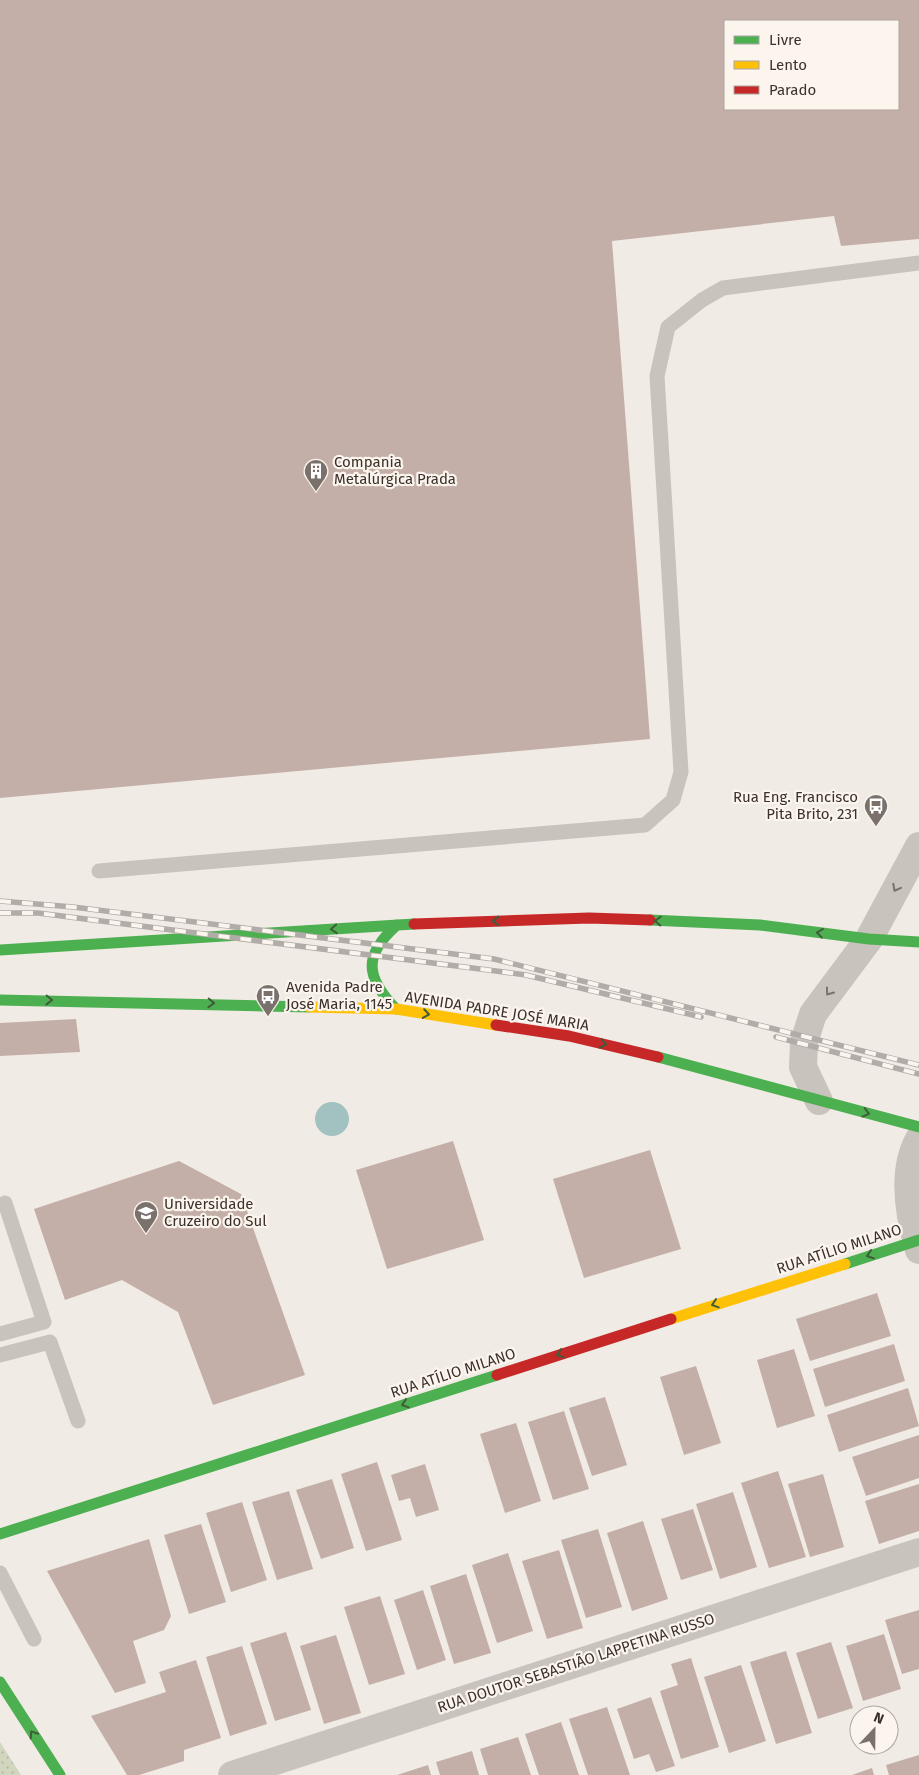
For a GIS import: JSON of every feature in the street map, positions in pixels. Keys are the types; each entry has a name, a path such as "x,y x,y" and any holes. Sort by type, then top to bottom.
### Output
{"main road":[{"path":"0,950 396,925 589,918 760,925 869,939 919,942"},
{"path":"396,925 384,934 374,949 370,966 374,983 396,1009"},
{"name":"AVENIDA PADRE JOSÉ MARIA","path":"0,1000 396,1009 569,1036 683,1063 919,1127"},
{"name":"RUA ATÍLIO MILANO","path":"0,1534 918,1243"},
{"path":"0,1682 60,1775"}],"street":[{"path":"819,1101 803,1067 804,1042 813,1014 869,939 919,846"},
{"path":"918,1243 908,1167 919,1139"},
{"name":"RUA DOUTOR SEBASTIÃO LAPPETINA RUSSO","path":"232,1775 919,1552"}],"lane":[{"path":"99,870 645,825 673,800 681,772 657,376 668,327 702,300 723,288 919,263"},
{"path":"5,1203 78,1421"},
{"path":"0,1334 44,1322"},
{"path":"0,1355 50,1342"},
{"path":"0,1574 34,1639"}],"green space":[{"path":"0,1742 21,1775 0,1775"}],"water":[{"path":"332,1102 339,1103 344,1107 348,1112 348,1126 344,1131 339,1135 332,1136 325,1135 320,1131 316,1126 315,1119 316,1112 320,1107 325,1103"}],"building":[{"name":"Compania Metalúrgica Prada","path":"0,0 919,0 919,239 841,246 834,216 612,241 650,739 0,798"},
{"path":"76,1019 80,1052 0,1056 0,1023"},
{"path":"453,1141 484,1240 387,1269 356,1170"},
{"path":"650,1150 681,1249 584,1278 553,1179"},
{"path":"179,1161 241,1194 305,1375 213,1405 178,1312 122,1280 65,1300 34,1209"},
{"path":"877,1293 891,1336 810,1361 796,1319"},
{"path":"894,1344 905,1381 825,1407 813,1369"},
{"path":"794,1349 815,1416 777,1428 757,1360"},
{"path":"696,1366 721,1443 684,1455 660,1377"},
{"path":"908,1388 919,1426 839,1452 827,1415"},
{"path":"605,1397 627,1465 592,1476 569,1408"},
{"path":"564,1411 589,1489 553,1500 528,1422"},
{"path":"516,1423 541,1501 505,1513 480,1434"},
{"path":"919,1435 919,1478 866,1496 852,1457"},
{"path":"377,1462 402,1540 366,1551 341,1474"},
{"path":"425,1464 439,1510 416,1517 410,1498 399,1501 391,1475"},
{"path":"778,1471 806,1557 769,1568 741,1483"},
{"path":"823,1474 844,1547 810,1557 788,1484"},
{"path":"332,1479 354,1548 321,1559 296,1490"},
{"path":"919,1484 919,1531 879,1544 865,1501"},
{"path":"289,1491 313,1569 277,1580 252,1502"},
{"path":"733,1492 757,1567 720,1579 696,1504"},
{"path":"242,1502 267,1580 231,1592 206,1513"},
{"path":"693,1509 713,1570 681,1580 661,1519"},
{"path":"643,1521 668,1599 632,1611 607,1533"},
{"path":"201,1524 226,1602 189,1614 164,1535"},
{"path":"598,1529 622,1607 586,1618 561,1540"},
{"path":"149,1539 171,1616 164,1630 133,1641 146,1683 115,1693 47,1571"},
{"path":"559,1550 583,1628 547,1639 522,1561"},
{"path":"508,1553 533,1631 497,1643 472,1565"},
{"path":"466,1574 491,1653 454,1664 430,1586"},
{"path":"423,1590 446,1660 417,1670 394,1600"},
{"path":"380,1596 405,1674 369,1685 344,1607"},
{"path":"919,1610 919,1669 902,1674 885,1620"},
{"path":"286,1632 311,1710 275,1721 250,1643"},
{"path":"884,1634 901,1689 863,1701 846,1646"},
{"path":"336,1635 361,1713 324,1724 300,1646"},
{"path":"831,1642 852,1705 849,1705 849,1709 818,1719 796,1653"},
{"path":"242,1646 267,1724 230,1736 206,1657"},
{"path":"786,1651 812,1733 776,1744 750,1662"},
{"path":"691,1658 719,1747 681,1759 660,1691 678,1685 671,1664"},
{"path":"196,1660 221,1738 184,1750 184,1761 139,1775 127,1775 91,1716 166,1692 159,1672"},
{"path":"741,1665 766,1741 729,1753 704,1677"},
{"path":"651,1697 675,1766 656,1772 649,1754 634,1759 617,1709"},
{"path":"607,1707 630,1775 588,1775 569,1719"},
{"path":"561,1722 579,1775 539,1775 525,1734"},
{"path":"518,1737 531,1775 488,1775 480,1749"},
{"path":"472,1751 479,1775 440,1775 436,1762"},
{"path":"919,1755 919,1775 889,1775 886,1765"},
{"path":"428,1765 431,1775 397,1775"},
{"path":"872,1768 874,1775 852,1775"}],"railway":[{"path":"0,901 73,907 494,959 919,1065"},
{"path":"0,913 38,913 526,975 701,1017"},
{"path":"776,1037 919,1074"}],"traffic: fast":[{"path":"650,920 760,925 869,939 919,942"},
{"path":"0,950 414,924"},
{"path":"396,1009 378,987 372,966 378,946 397,925"},
{"path":"0,1000 309,1007"},
{"path":"658,1057 919,1127"},
{"path":"845,1264 919,1240"},
{"path":"0,1534 497,1375"},
{"path":"0,1682 60,1775"}],"traffic: slow":[{"path":"309,1007 396,1009 496,1025"},
{"path":"671,1319 845,1264"}],"traffic: jam":[{"path":"414,924 589,918 650,920"},
{"path":"496,1025 569,1036 658,1057"},
{"path":"497,1375 671,1319"}],"place":[{"name":"Compania Metalúrgica Prada","path":"316,492"},
{"name":"Rua Eng. Francisco Pita Brito, 231","path":"876,827"},
{"name":"Avenida Padre José Maria, 1145","path":"268,1017"},
{"name":"Universidade Cruzeiro do Sul","path":"146,1234"}]}
